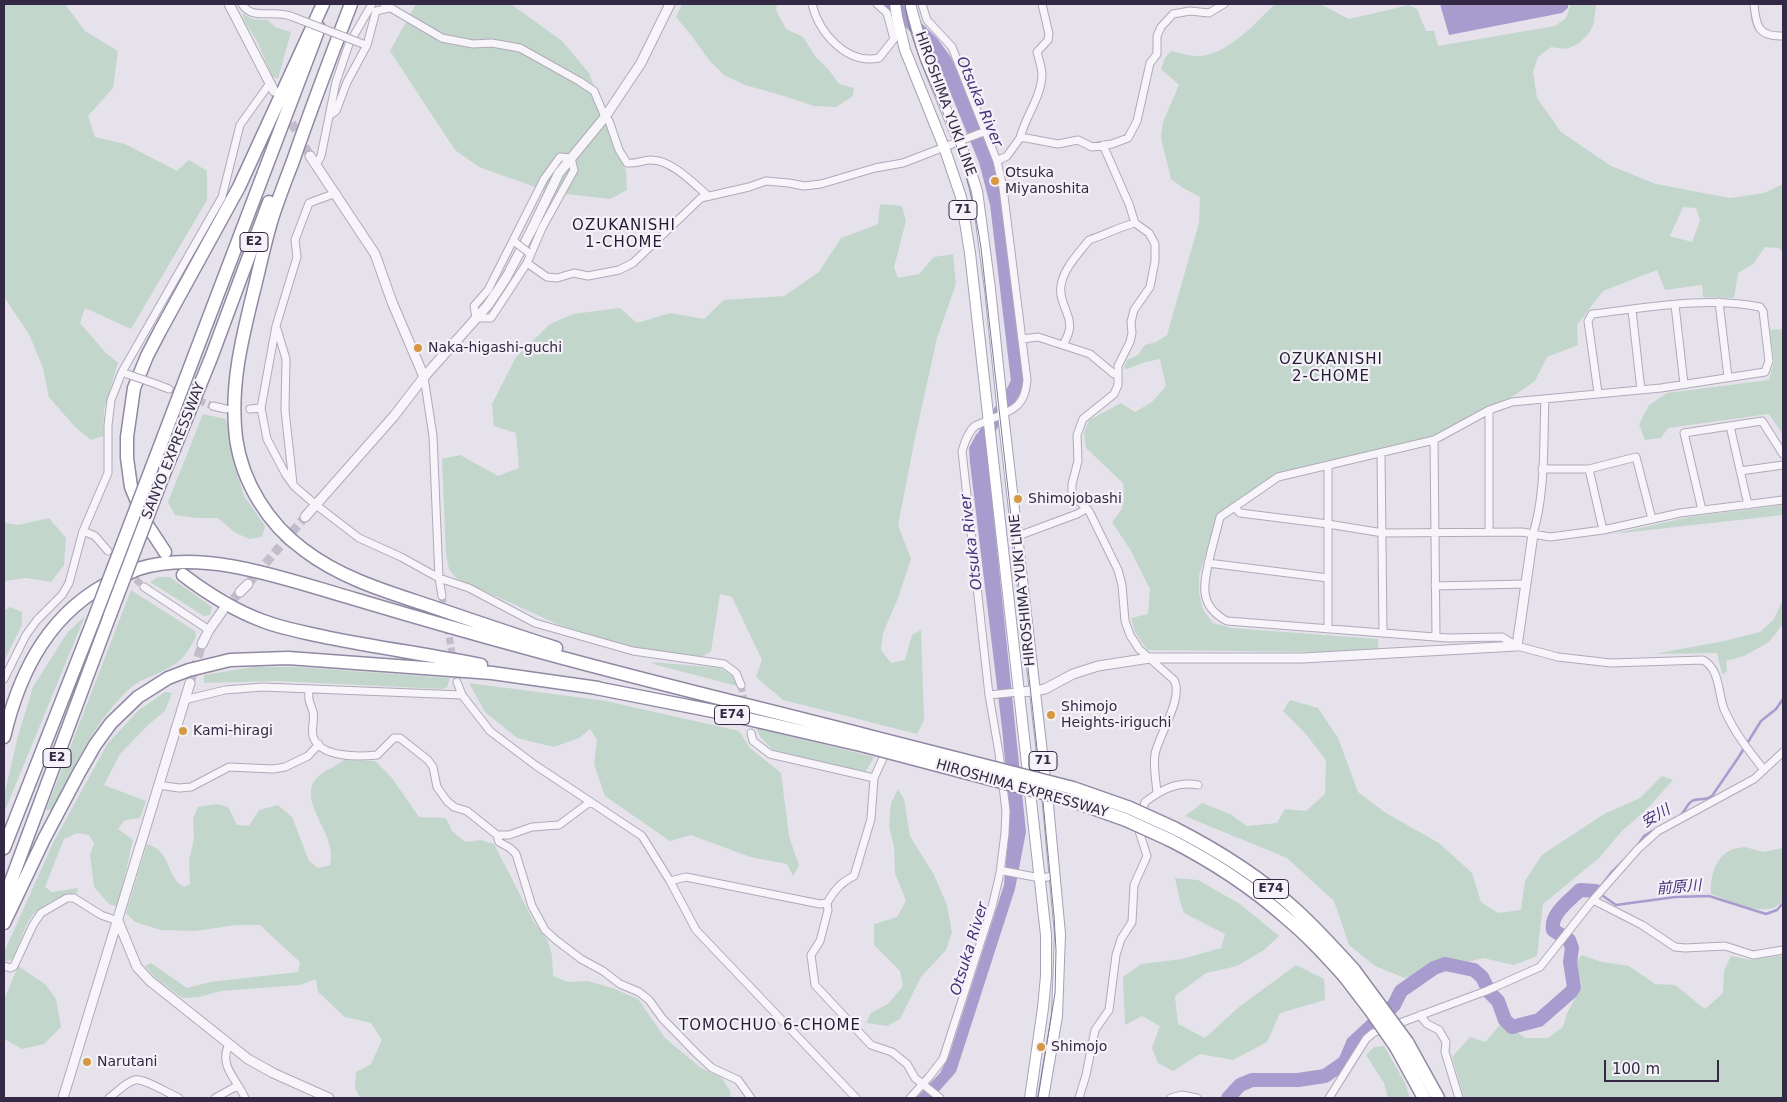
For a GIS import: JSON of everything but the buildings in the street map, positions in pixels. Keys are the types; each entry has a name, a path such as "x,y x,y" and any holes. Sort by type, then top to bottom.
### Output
{"highway":[{"path":"165,552 146,523 131,487 127,458 127,437 134,388 160,331 239,187 323,4"},
{"name":"SANYO EXPRESSWAY","path":"4,848 280,135 328,4"},
{"name":"SANYO EXPRESSWAY","path":"4,900 161,481 211,358 347,4"},
{"path":"351,4 271,221 239,352 234,392 236,440 255,494 264,510 293,541 311,555 348,577 378,589 651,680"},
{"path":"4,737 14,700 34,655 48,634 69,610 96,589 138,569 168,563 208,563 256,571 536,651 651,680"},
{"path":"183,575 210,595 231,607 263,621 300,632 436,656 598,688"},
{"path":"4,923 80,771 111,723 138,697 175,675 230,660 288,658 492,673 598,688"},
{"name":"HIROSHIMA EXPRESSWAY","path":"651,680 865,740"},
{"name":"HIROSHIMA EXPRESSWAY","path":"598,688 865,740 1073,788 1130,808 1172,834 1230,859 1294,908 1326,938 1349,974 1381,1004 1401,1044 1424,1098"},
{"name":"HIROSHIMA EXPRESSWAY","path":"1401,1044 1438,1098"}],"main road":[{"name":"HIROSHIMA YUKI LINE","path":"895,4 908,58 944,147 961,197 970,253 1016,692 1046,934 1046,976 1043,1008 1030,1098"},
{"name":"HIROSHIMA YUKI LINE","path":"911,7 919,40 931,73 964,141 977,191 982,220 1048,805 1060,934 1056,1016 1043,1098"}],"street":[{"path":"4,679 26,635 37,620 62,595 69,583 83,531 108,473 108,424 111,400 222,197 240,126 272,87 230,4"},
{"path":"242,4 252,14 285,13 365,45"},
{"path":"316,165 330,115 336,82 349,44 372,4"},
{"path":"305,518 394,416 424,377 488,305 506,278 559,173 605,117 642,63 670,4"},
{"path":"812,4 827,36 835,45 869,60 879,58 894,39 887,13 877,4"},
{"path":"910,1098 924,1086 943,1059 1002,872 1006,811 962,451 967,438 976,426 986,419 1003,419 1021,403 1026,392 1027,380 1003,188 997,161 952,47 927,20 922,4"},
{"path":"997,161 1007,156 1020,138 1041,84 1042,73 1037,52 1048,40 1049,34 1042,4"},
{"path":"1020,138 1058,144 1078,140 1092,147 1112,144 1128,138 1137,121 1150,64 1157,54 1157,36 1161,26 1173,14 1190,11 1209,13 1224,4"},
{"path":"1754,4 1757,26 1763,33 1772,36 1783,36"},
{"path":"330,115 336,111 347,82 365,45 376,11 386,6 442,38 473,44 492,43 520,48 579,81 594,91 605,117 609,120 619,150 627,163 634,164 651,160 664,164 680,172 708,196"},
{"path":"527,263 547,277 557,278 574,273 588,276 619,270 633,263 701,198 766,182 788,182 804,186 820,184 875,168 903,163 964,141 985,131"},
{"path":"1103,145 1129,204 1135,223 1149,233 1155,244 1155,261 1150,286 1134,310 1130,342 1118,366 1118,385 1114,394 1083,419 1077,435 1078,461 1072,484 1072,494 1086,509 1118,570 1122,585 1125,621 1130,634 1139,649 1174,680 1177,686 1176,698 1156,752 1154,763 1157,792"},
{"path":"310,156 375,254 392,302 424,377 433,436 439,578 442,596"},
{"path":"476,318 474,306 488,290 515,241 544,179 560,157 571,158"},
{"path":"476,318 491,318 527,263 529,253 574,170 571,158"},
{"path":"336,193 309,203 294,240 298,257 276,326 261,408 267,439 294,486 360,538 401,556 439,578 469,588 535,623 633,651 724,664 736,673 741,685"},
{"path":"1062,345 1070,331 1069,321 1060,294 1065,274 1089,240 1106,235 1119,227 1135,223"},
{"path":"515,241 529,253"},
{"path":"1598,393 1588,321 1592,314 1703,302 1736,302 1760,307 1763,311 1769,361 1765,372 1641,390 1512,402 1489,410 1434,440 1278,477 1220,517 1204,579 1204,592 1208,604 1217,616 1227,621 1436,637 1502,637 1517,646 1558,657 1611,663 1703,660 1710,664 1716,677 1724,708 1745,746 1764,770"},
{"path":"1719,302 1728,378"},
{"path":"1675,305 1684,384"},
{"path":"1632,310 1641,390"},
{"path":"276,326 286,359 285,410 288,451 294,486"},
{"path":"1022,339 1038,337 1090,354 1114,374 1118,374"},
{"path":"125,373 169,389"},
{"path":"1517,646 1533,534 1539,515 1544,399"},
{"path":"213,406 226,409"},
{"path":"250,409 261,408"},
{"path":"1489,410 1489,532"},
{"path":"1702,510 1684,433 1762,421 1783,454"},
{"path":"1730,426 1748,505"},
{"path":"1434,440 1436,637"},
{"path":"1381,453 1383,633"},
{"path":"1542,469 1589,469 1636,457 1652,518"},
{"path":"1328,465 1328,629"},
{"path":"1740,471 1783,465"},
{"path":"1589,469 1603,530"},
{"path":"1234,507 1240,513 1382,533 1522,532 1550,537 1603,530 1680,513 1783,500"},
{"path":"1018,536 1086,509"},
{"path":"83,531 95,536 108,551"},
{"path":"1208,563 1328,578"},
{"path":"240,592 248,584"},
{"path":"1436,586 1526,584"},
{"path":"144,587 209,630"},
{"path":"202,644 223,610"},
{"path":"992,694 1045,689 1072,674 1098,666 1150,658 1303,658 1517,646"},
{"path":"457,682 462,695 490,731 534,765 642,836 670,881 696,930 856,1098"},
{"path":"63,1098 190,683"},
{"path":"184,700 225,690 263,688 462,695"},
{"path":"309,689 308,702 313,712 313,735 319,744 336,754 369,756 377,755 388,742 394,738 400,738 428,760 433,767 437,787 448,801 454,807 467,811 497,835 499,842 516,854 532,906 545,930 581,959 603,971 620,984 639,992 649,1000 662,1018 697,1054 712,1068 738,1080 751,1098"},
{"path":"751,732 754,741 770,754 874,778"},
{"path":"158,785 179,788 191,787 229,767 273,769 285,767 308,756 319,744"},
{"path":"1330,1098 1366,1039 1373,1033 1420,1015 1428,1014 1540,967 1593,900 1638,849 1658,831 1754,780 1783,752"},
{"path":"883,758 874,778 871,819 854,876 846,880 835,890 828,903 820,941 811,954 815,985 871,1045 892,1052 906,1064 915,1078 940,1098"},
{"path":"1079,1098 1086,1075 1095,1030 1109,1010 1116,955 1121,939 1132,922 1134,885 1147,856 1139,831 1145,802 1157,792 1171,786 1188,783 1198,785"},
{"path":"497,835 509,835 532,827 559,825 590,802"},
{"path":"1002,872 1040,878 1054,876"},
{"path":"670,881 686,877 820,904 828,903"},
{"path":"4,966 10,968 14,966 33,925 41,913 67,898 74,898 101,915 118,921 137,967 150,981 248,1059 273,1074 329,1098"},
{"path":"1593,900 1642,925 1675,947 1726,946 1753,955 1783,950"},
{"path":"1420,1015 1428,1024 1439,1030 1446,1042 1445,1052 1459,1098"},
{"path":"229,1044 224,1052 224,1058 237,1086 245,1098"},
{"path":"109,1098 136,1079 179,1098"},
{"path":"215,1098 237,1086"},
{"path":"1171,1098 1182,1095 1197,1098"}],"green space":[{"path":"4,4 65,4 85,31 118,51 113,88 88,116 95,137 125,144 177,171 189,160 207,171 207,200 131,329 85,308 80,323 106,353 118,363 104,409 103,436 91,440 75,427 49,397 43,368 29,334 4,297"},
{"path":"416,4 511,4 562,41 589,73 626,171 627,190 610,199 549,192 479,167 455,150 390,51"},
{"path":"682,4 777,4 776,10 786,29 803,37 815,56 829,70 839,84 854,88 853,96 836,107 814,106 745,85 724,75 709,60 676,17"},
{"path":"1275,4 1320,4 1349,19 1409,5 1417,9 1426,31 1434,31 1438,46 1555,26 1566,18 1571,4 1596,4 1594,23 1590,32 1578,44 1566,49 1551,47 1538,57 1533,72 1537,98 1561,132 1611,166 1656,184 1730,198 1764,193 1783,184 1783,252 1779,248 1765,247 1753,264 1738,273 1734,298 1703,297 1702,285 1665,290 1657,270 1603,291 1577,325 1578,345 1547,357 1535,381 1512,397 1488,406 1433,436 1277,474 1217,515 1199,576 1199,593 1203,610 1213,623 1231,628 1378,639 1378,649 1322,652 1147,650 1135,632 1131,618 1148,614 1150,589 1131,551 1112,522 1123,504 1123,483 1086,448 1084,433 1089,420 1121,403 1135,412 1152,402 1166,386 1160,359 1127,369 1124,368 1127,360 1138,355 1145,345 1156,342 1167,335 1199,223 1200,197 1171,179 1161,138 1163,122 1179,85 1161,69 1165,58 1171,51 1202,56 1213,53 1242,35","holes":["1683,207 1696,208 1700,221 1692,242 1670,236"]},
{"path":"242,13 252,19 268,20 275,27 291,32 278,79 272,76 258,43 245,22"},
{"path":"880,204 902,206 906,221 894,267 898,278 919,274 934,257 953,254 956,284 937,338 898,525 911,559 898,598 883,633 881,650 891,663 905,660 912,635 921,630 924,720 917,734 783,700 756,677 762,660 732,597 720,594 711,651 702,657 636,649 557,624 456,578 449,569 446,555 442,459 460,455 498,476 519,468 516,433 494,426 492,404 516,357 550,324 573,314 620,308 637,323 670,313 704,319 724,300 784,296 819,272 841,238 878,224"},
{"path":"1783,329 1783,435 1769,414 1668,428 1661,438 1645,440 1639,424 1649,405 1667,393 1769,380 1774,361 1770,330"},
{"path":"203,414 226,419 235,467 244,496 265,526 262,537 249,539 234,532 218,518 196,518 175,515 168,502"},
{"path":"1783,505 1783,515 1613,534 1689,517"},
{"path":"49,518 66,538 64,565 51,582 26,578 4,581 4,523 18,525"},
{"path":"158,577 170,577 212,607 210,615 204,616 150,582"},
{"path":"131,590 195,631 196,637 186,654 178,662 133,686 116,703 104,717 85,747 52,810 46,810"},
{"path":"1783,595 1783,624 1769,642 1744,656 1726,661 1727,672 1722,674 1717,653 1654,654 1760,632 1774,619 1782,602"},
{"path":"10,607 22,612 22,625 4,661 4,611"},
{"path":"85,616 4,813 4,796 18,736 33,687 67,633"},
{"path":"652,662 720,668 732,676 737,686 653,664"},
{"path":"253,667 297,667 450,678 447,687 442,689 277,681 204,683 204,675"},
{"path":"469,683 606,701 739,731 750,748 781,773 789,836 799,866 793,876 787,864 750,857 691,835 670,841 605,796 594,764 597,740 590,729 579,738 554,747 517,738 485,712"},
{"path":"165,692 172,693 165,711 148,725 120,754 104,785 146,801 140,818 125,820 118,829 133,840 118,906 110,905 94,887 90,855 94,843 89,835 77,833 64,839 45,887 52,892 78,888 77,893 49,902 37,911 28,922 13,959 4,960 4,952 54,841 108,743 139,710"},
{"path":"1290,700 1318,708 1338,738 1358,792 1386,813 1439,843 1472,873 1481,902 1498,913 1521,910 1525,881 1542,855 1604,814 1640,798 1662,776 1673,780 1646,810 1622,831 1599,858 1543,904 1537,956 1514,965 1483,958 1405,978 1375,966 1349,945 1334,901 1287,858 1185,816 1202,803 1230,814 1247,826 1277,823 1285,809 1306,811 1325,794 1326,760 1304,732 1283,711"},
{"path":"756,728 874,757 866,771 859,771 773,750 761,738"},
{"path":"344,760 375,761 392,778 419,817 446,818 452,831 465,842 481,840 494,844 534,922 548,941 552,955 553,976 568,982 588,981 612,988 638,999 665,1038 701,1068 722,1078 730,1091 731,1098 360,1098 355,1088 356,1072 371,1064 382,1040 371,1023 345,1017 318,992 316,979 300,985 221,991 199,997 182,998 157,979 145,966 151,963 187,988 210,982 298,972 300,962 260,925 236,925 195,931 161,930 135,922 126,913 147,844 161,852 178,883 184,887 190,884 189,860 194,839 193,818 198,807 217,804 228,807 237,825 249,826 259,810 278,805 292,817 309,861 318,868 330,865 331,853 329,842 314,808 311,797 312,787 320,775"},
{"path":"898,789 904,799 910,836 934,875 947,905 952,932 946,950 921,977 900,1019 887,1026 866,1023 871,1013 888,1004 903,986 900,971 874,945 874,924 897,917 906,901 895,873 894,847 889,826 891,803"},
{"path":"1745,847 1763,852 1783,848 1784,895 1777,906 1770,909 1749,907 1711,894 1712,876 1716,864 1731,850"},
{"path":"1175,878 1198,880 1240,904 1279,936 1264,950 1237,966 1206,973 1175,996 1178,1024 1205,1038 1239,1007 1296,965 1324,979 1325,1000 1280,1013 1267,1042 1233,1060 1200,1054 1173,1071 1158,1063 1152,1048 1160,1026 1142,1016 1125,1025 1123,977 1141,964 1182,959 1221,948 1225,934 1184,913"},
{"path":"1582,955 1602,962 1629,966 1655,984 1675,985 1705,1009 1723,993 1724,971 1731,956 1751,960 1783,955 1783,1098 1464,1098 1452,1057 1470,1037 1485,1042 1502,1023 1526,1038 1548,1038 1563,1027 1567,1013 1582,986 1576,961"},
{"path":"18,966 45,984 56,999 61,1027 44,1044 22,1049 4,1039 4,1000"},
{"path":"1384,1046 1405,1083 1410,1098 1388,1098 1384,1083 1366,1055 1374,1047"}],"shaded area":[{"path":"1440,4 1568,4 1568,8 1562,13 1449,35"},
{"path":"977,433 987,452 1026,832 1015,889 956,1072 933,1098 916,1098 940,1073 949,1056 1004,885 1010,816 1002,728 970,463 969,448"}],"waterway":[{"name":"Otsuka River","path":"892,4 932,43 945,61 986,161 997,204 1018,381 1009,400 982,440 978,457"},
{"name":"安川","path":"1681,815 1692,801 1712,796 1761,721 1776,709 1783,699"},
{"name":"安川","path":"1637,846 1644,836 1654,830"},
{"name":"安川","path":"1597,891 1623,861"},
{"path":"1228,1098 1240,1085 1252,1080 1298,1080 1325,1076 1345,1062 1353,1043 1394,1005 1401,991 1434,968 1445,964 1474,970 1482,977 1490,993 1498,1001 1505,1020 1512,1027 1539,1020 1571,992 1574,987 1570,962 1572,948 1569,940 1553,930 1554,919 1561,908 1580,890 1596,891"},
{"name":"前原川","path":"1603,896 1616,905 1675,897 1709,896 1766,914 1777,910 1783,903"}],"tunnel":[{"path":"285,111 310,156"},
{"path":"169,389 213,406"},
{"path":"248,584 305,517"},
{"path":"128,572 144,587"},
{"path":"224,609 240,592"},
{"path":"442,596 457,682"},
{"path":"190,683 202,644"},
{"path":"741,685 745,705"}],"tram line":[{"path":"905,4 912,37 961,159 973,203 981,248 1054,916 1056,950 1055,993 1038,1098"}],"place":[{"name":"Otsuka Miyanoshita","path":"995,181"},
{"name":"Naka-higashi-guchi","path":"418,348"},
{"name":"Shimojobashi","path":"1018,499"},
{"name":"Shimojo Heights-iriguchi","path":"1051,715"},
{"name":"Kami-hiragi","path":"183,731"},
{"name":"Shimojo","path":"1041,1047"},
{"name":"Narutani","path":"87,1062"}],"district":[{"name":"OZUKANISHI 1-CHOME","path":"624,234"},
{"name":"OZUKANISHI 2-CHOME","path":"1331,368"},
{"name":"TOMOCHUO 6-CHOME","path":"770,1026"}]}
